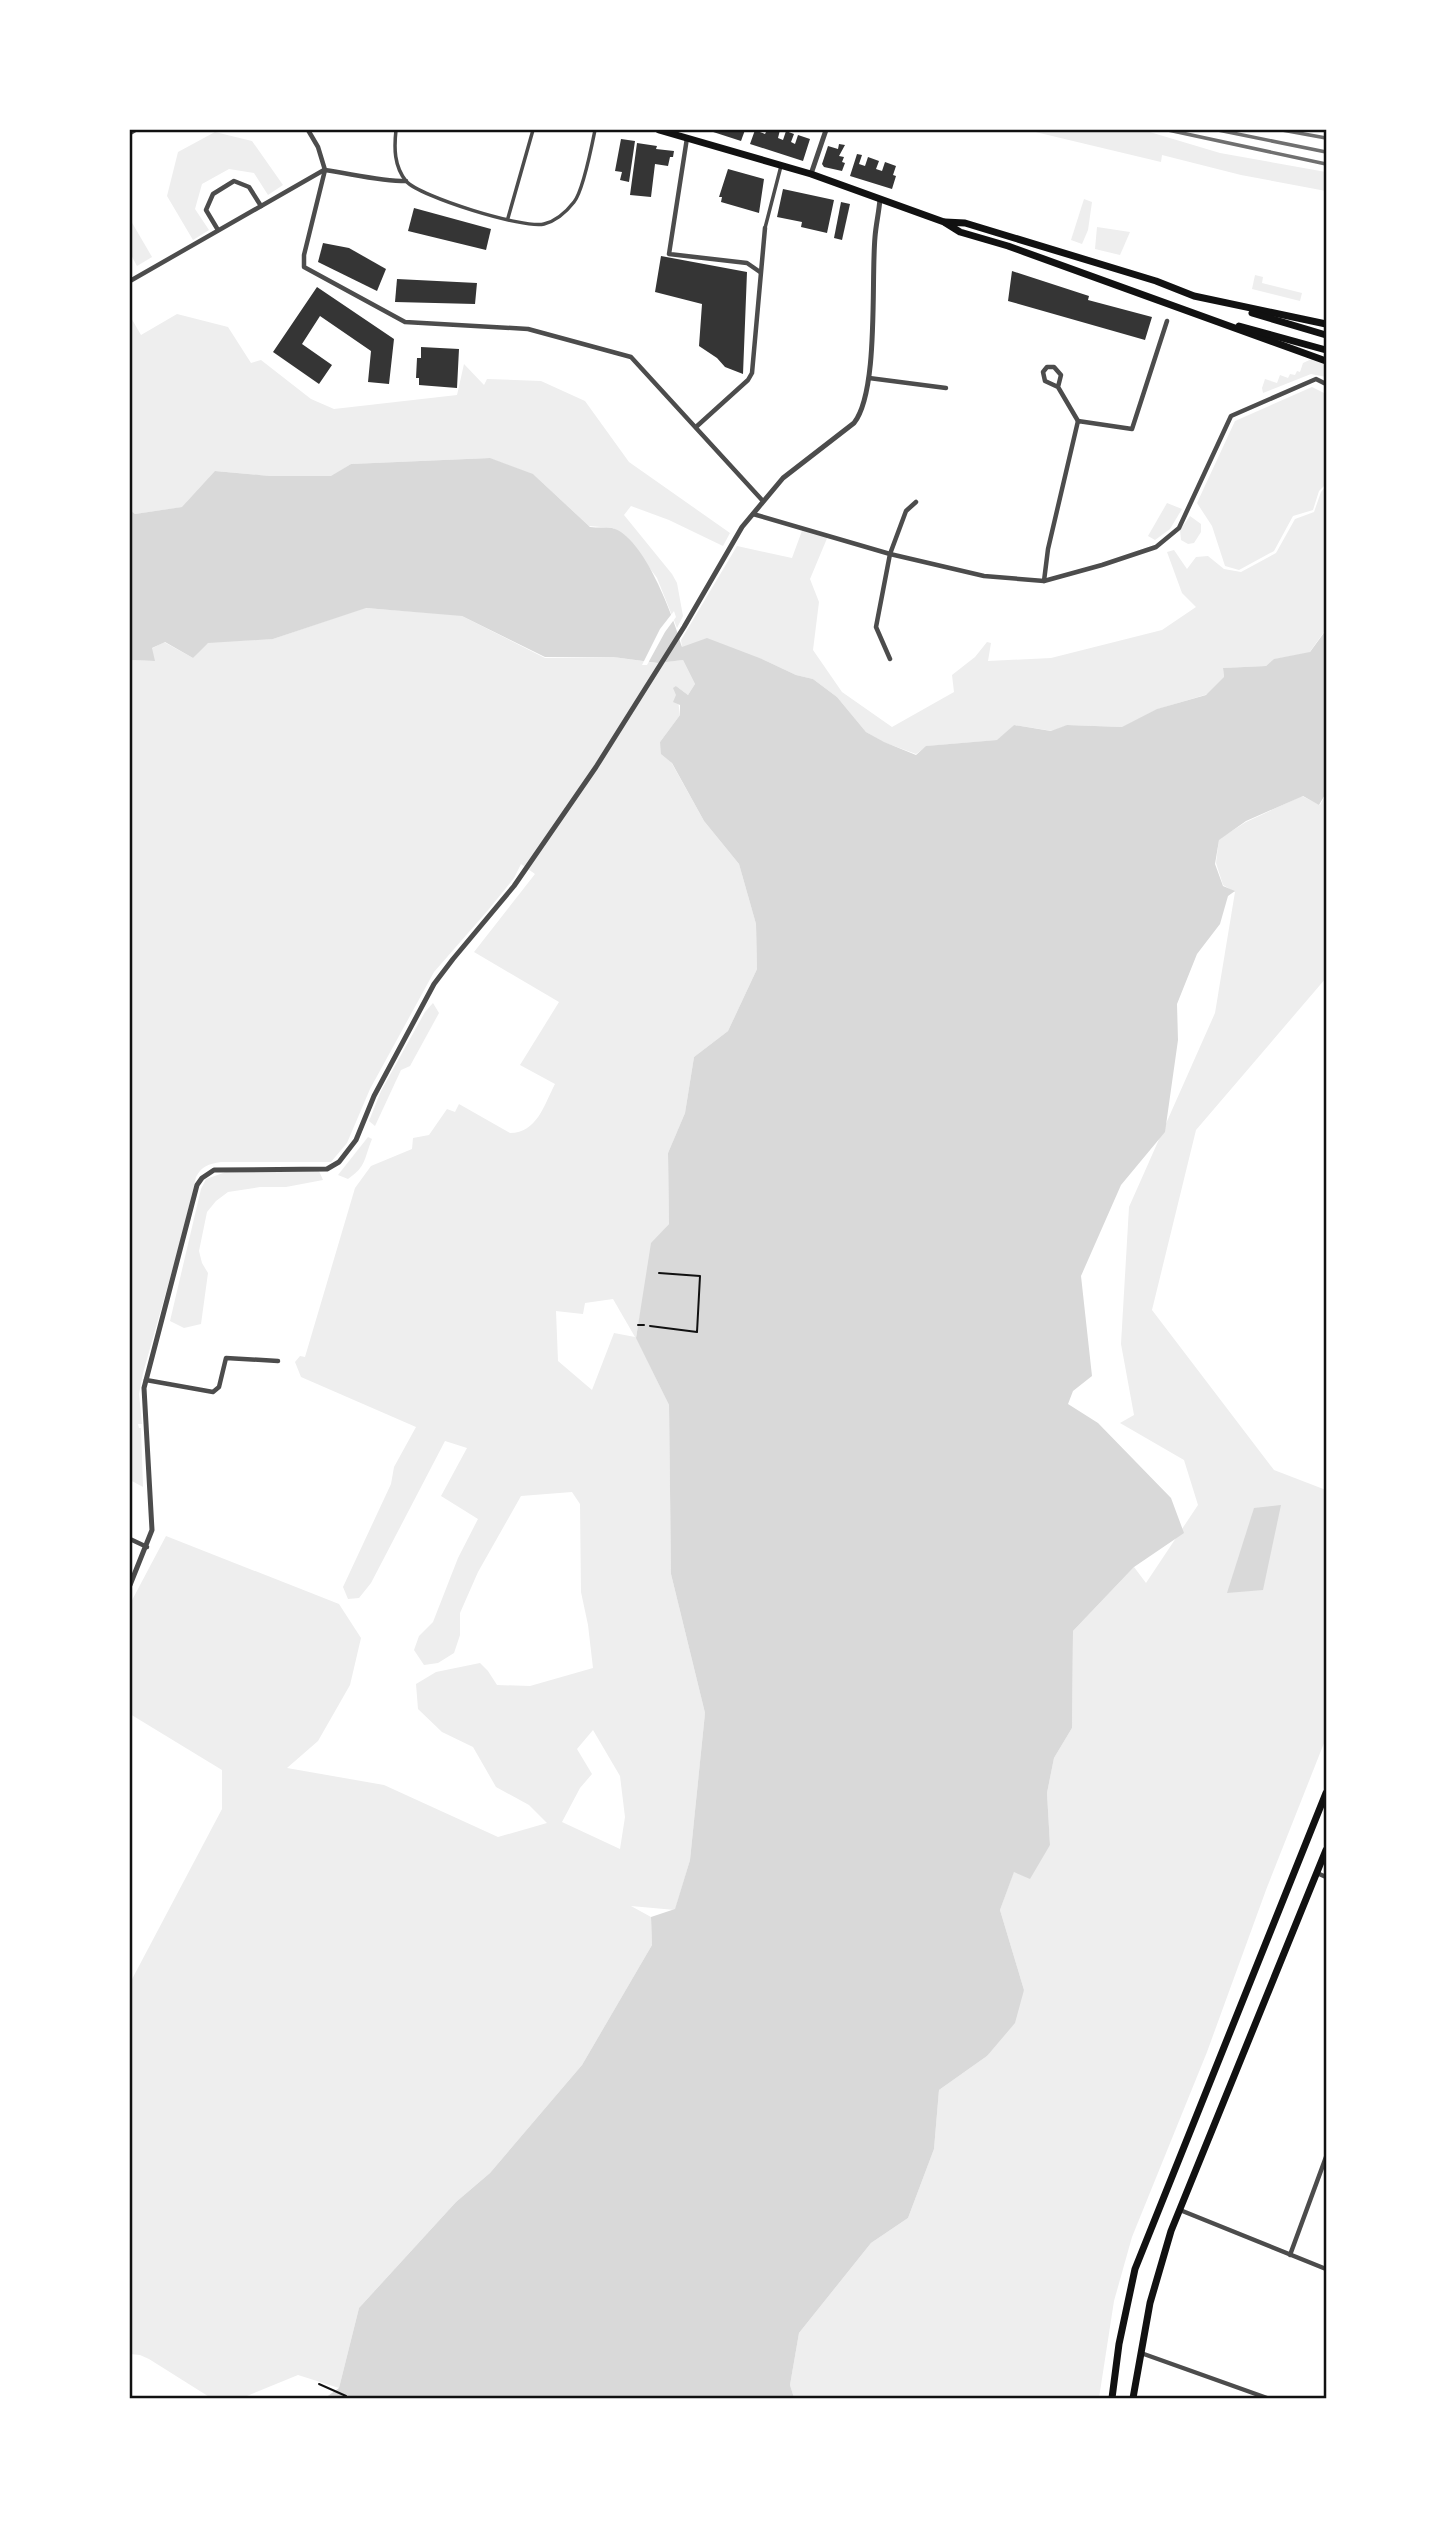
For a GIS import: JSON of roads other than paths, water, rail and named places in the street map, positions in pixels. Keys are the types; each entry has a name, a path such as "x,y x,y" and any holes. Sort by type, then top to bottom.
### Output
{"main road":[{"path":"659,130 811,174 944,222 960,232 1008,246 1326,361"},
{"path":"944,222 965,223 1326,335"},
{"path":"1194,296 1326,324"},
{"path":"1187,312 1326,350"},
{"path":"1111,2399 1119,2343 1135,2269 1326,1793"},
{"path":"1133,2399 1140,2353 1160,2266 1180,2210 1326,1850"}],"street":[{"path":"130,133 135,130"},
{"path":"308,130 318,147 325,170 304,255 304,268 405,322 528,329 631,357 762,500"},
{"path":"396,130 394,153 406,181"},
{"path":"508,218 533,130"},
{"path":"130,281 325,170 362,175 381,181 406,181 428,195 508,218 541,224 564,213 577,200 595,130"},
{"path":"811,174 826,130"},
{"path":"687,137 669,254 747,262 760,272"},
{"path":"696,427 748,380 752,373 765,228 781,166"},
{"path":"218,230 206,210 213,194 234,181 249,187 261,206"},
{"path":"130,1585 152,1530 144,1398 146,1380 197,1185 214,1170 224,1168 327,1169 339,1162 356,1140 374,1096 434,984 514,887 596,767 752,514 783,478 854,423 864,406 869,378 875,237 880,200"},
{"path":"1078,421 1132,429 1167,321"},
{"path":"1044,581 1048,550 1078,421 1058,387 1045,381 1043,373 1048,368 1054,367 1060,375 1058,387"},
{"path":"869,378 946,388"},
{"path":"752,514 890,554 984,576 1044,581 1156,547 1179,528 1231,416 1317,379 1326,384"},
{"path":"890,659 876,627 890,554 906,512 916,502"},
{"path":"146,1380 213,1392 219,1387 226,1358 278,1362"},
{"path":"130,1539 147,1547"},
{"path":"1317,1873 1326,1877"},
{"path":"1290,2255 1326,2157"},
{"path":"1180,2210 1326,2269"},
{"path":"1140,2353 1267,2399"}],"railway":[{"path":"1168,130 1326,164"},
{"path":"1218,130 1326,152"},
{"path":"1282,130 1326,138"}]}
